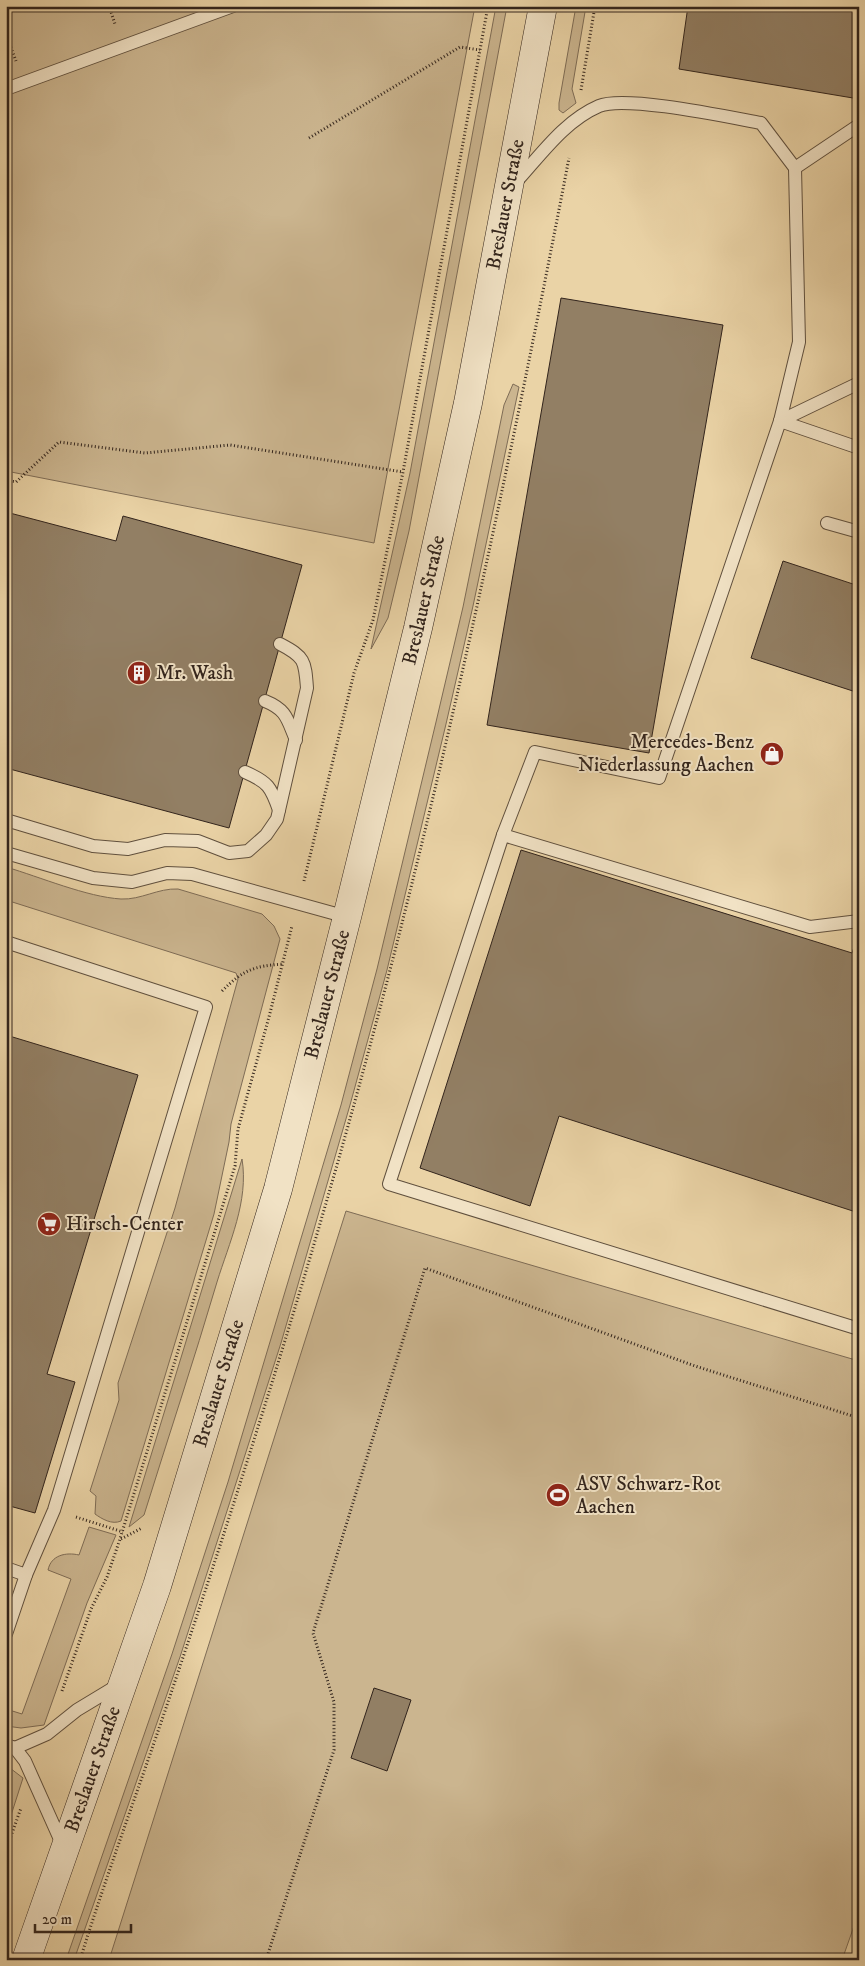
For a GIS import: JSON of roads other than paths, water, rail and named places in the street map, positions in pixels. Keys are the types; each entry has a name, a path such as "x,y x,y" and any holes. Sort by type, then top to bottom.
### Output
{"main road":[{"name":"Breslauer Straße","path":"26,1960 124,1681 176,1524 278,1189 418,628 468,403 542,6"}],"lane":[{"path":"6,89 233,6"},
{"path":"507,193 576,119 608,103 641,104 761,123 795,168 799,342 780,421 659,778 535,752 503,835 389,1184 859,1329"},
{"path":"795,168 856,127 859,128"},
{"path":"780,421 859,383"},
{"path":"780,421 859,448"},
{"path":"827,522 859,532"},
{"path":"6,820 93,846 128,849 165,840 198,842 229,853 248,851 266,835 277,819 307,688 305,666 298,653 280,644"},
{"path":"265,701 278,707 286,715 296,740"},
{"path":"245,772 262,780 272,789 279,810"},
{"path":"503,835 810,927 859,921"},
{"path":"6,853 93,878 132,882 167,873 192,874 347,918"},
{"path":"6,942 206,1007 54,1510 26,1574 6,1634"},
{"path":"6,1568 26,1574"},
{"path":"65,1851 25,1761 11,1746 47,1734 77,1710 124,1681"}],"place":[{"name":"Mr. Wash","path":"139,673"},
{"name":"Mercedes-Benz Niederlassung Aachen","path":"772,754"},
{"name":"Hirsch-Center","path":"49,1224"},
{"name":"ASV Schwarz-Rot Aachen","path":"558,1495"}]}
